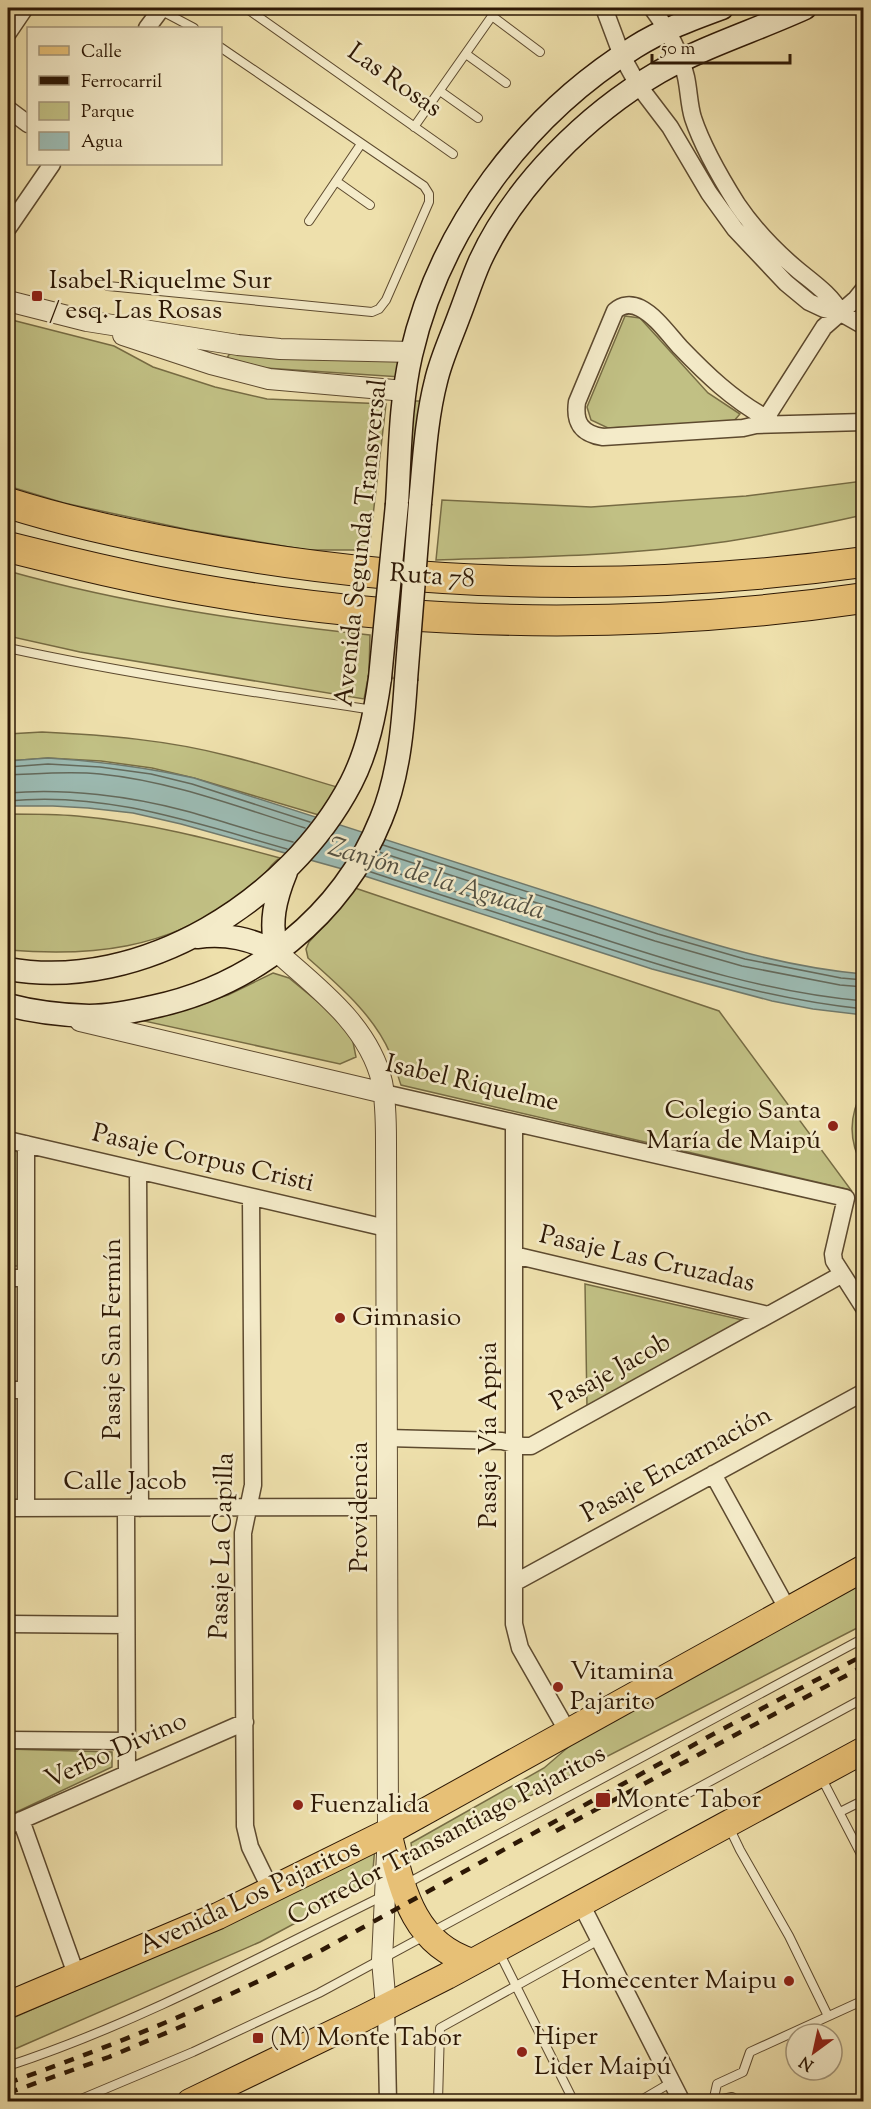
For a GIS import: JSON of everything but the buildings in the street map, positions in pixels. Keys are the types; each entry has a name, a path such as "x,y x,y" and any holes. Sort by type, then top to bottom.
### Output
{"highway":[{"name":"Ruta 78","path":"8,503 84,524 212,551 274,561 397,575 516,582 590,582 680,579 864,562"},
{"name":"Ruta 78","path":"8,547 142,579 203,590 332,609 405,615 518,620 624,619 723,614 859,599"},
{"path":"794,569 864,548"}],"main road":[{"name":"Avenida Segunda Transversal","path":"8,969 54,972 93,969 144,957 188,938 241,908 273,883 323,826 360,764 375,711 397,504 405,391 412,352 424,309 445,259 468,216 492,182 522,143 558,106 622,56 667,30 722,8"},
{"name":"Avenida Segunda Transversal","path":"48,1013 90,1016 131,1012 188,999 219,986 277,952 318,916 340,890 358,864 381,819 397,765 420,503 436,381 480,260 531,182 582,129 638,85 681,61 805,8"},
{"path":"405,391 442,361"},
{"path":"277,952 272,927 274,910 290,866"},
{"path":"188,938 214,935 239,937 277,952"},
{"name":"Isabel Riquelme","path":"8,1005 48,1013"},
{"name":"Avenida Los Pajaritos","path":"8,2005 162,1941 272,1890 388,1832 864,1568"},
{"path":"190,2102 386,2007 864,1750"},
{"path":"388,1832 393,1890 428,1935 448,1952 472,1962"}],"street":[{"path":"8,33 25,8"},
{"path":"148,27 159,8"},
{"path":"604,8 622,56 638,85 670,127 720,210 758,256 809,302 841,313 864,326"},
{"path":"651,8 667,30 681,61 686,76 692,115 699,134 737,204 774,248 826,292 841,313"},
{"path":"8,109 27,122"},
{"path":"8,228 51,165"},
{"path":"761,421 824,327 864,289"},
{"path":"8,301 87,321 238,345 280,349 412,352"},
{"path":"761,421 713,381 647,313 631,305 620,306 615,311 577,402 575,415 582,428 592,435 603,437 743,428 761,421 864,422"},
{"path":"87,321 244,373 294,381 405,391"},
{"name":"Providencia","path":"277,952 315,985 354,1026 371,1053 384,1093 388,1832"},
{"name":"Isabel Riquelme","path":"48,1013 514,1124 846,1198 833,1254 836,1268 841,1275"},
{"name":"Pasaje Vía Appia","path":"514,1124 514,1624 517,1640 568,1732"},
{"name":"Pasaje Corpus Cristi","path":"8,1140 386,1228"},
{"path":"26,1144 26,1508"},
{"name":"Pasaje San Fermín","path":"127,1774 126,1625 133,1508 138,1171"},
{"name":"Pasaje La Capilla","path":"251,1197 253,1485 243,1533 246,1833 250,1847 272,1890"},
{"name":"Pasaje Las Cruzadas","path":"514,1255 768,1315"},
{"path":"841,1275 864,1308"},
{"name":"Pasaje Jacob","path":"387,1438 502,1441 523,1446 538,1443 841,1275"},
{"path":"8,1278 26,1278"},
{"path":"8,1390 26,1390"},
{"name":"Pasaje Encarnación","path":"514,1583 864,1392"},
{"path":"713,1474 788,1610"},
{"name":"Calle Jacob","path":"8,1508 387,1507"},
{"path":"8,1624 126,1625"},
{"name":"Verbo Divino","path":"14,1823 245,1722"},
{"path":"8,1740 127,1742"},
{"path":"14,1823 77,1977"},
{"path":"388,2102 386,2007 382,1960 393,1890"},
{"path":"581,1904 682,2102"}],"lane":[{"path":"159,8 192,27"},
{"name":"Las Rosas","path":"246,8 453,154"},
{"path":"414,127 492,16 540,52"},
{"path":"108,286 372,312 379,309 386,300 429,202 429,194 424,186 222,48"},
{"path":"466,54 506,83"},
{"path":"440,91 478,118"},
{"path":"309,221 362,144"},
{"path":"336,181 370,205"},
{"path":"8,648 63,660 375,711"},
{"name":"Corredor Transantiago Pajaritos","path":"8,2066 45,2054 149,2010 257,1960 393,1890 864,1638"},
{"path":"74,2102 204,2047 319,1993 864,1698"},
{"path":"820,1775 864,1860"},
{"path":"840,1812 864,1800"},
{"path":"728,1824 740,1850 789,1936 828,2016"},
{"path":"438,2102 440,2028 599,1940"},
{"path":"497,1949 574,2102"},
{"path":"740,2102 732,2097 714,2101 717,2084 743,2072 750,2052 864,2000"},
{"path":"638,2102 672,2082"}],"green space":[{"path":"625,316 640,318 708,393 740,414 733,422 608,428 591,420 587,407"},
{"path":"8,319 114,346 153,367 215,387 267,399 386,404 369,550 307,550 190,530 64,503 8,486"},
{"path":"234,346 403,359 401,377 265,368 227,358"},
{"path":"413,401 424,401 408,557 401,557"},
{"path":"863,481 863,515 771,534 646,551 436,560 442,500 591,507 746,496"},
{"path":"8,571 52,583 187,611 370,635 369,673 364,699 80,652 8,636"},
{"path":"42,732 160,742 206,750 340,788 329,818 152,768 101,761 48,758 8,761 8,734"},
{"path":"8,814 68,815 154,827 280,858 252,885 210,915 183,929 155,939 99,950 39,952 8,950"},
{"path":"355,888 719,1011 851,1190 401,1085 392,1057 383,1039 365,1013 308,958 306,949 309,942"},
{"path":"273,973 289,978 329,1011 352,1037 356,1057 340,1064 144,1021 228,995"},
{"path":"863,1090 863,1167 855,1148 852,1128 855,1109"},
{"path":"8,1149 22,1153 21,1266 8,1266"},
{"path":"585,1284 747,1321 587,1407"},
{"path":"863,1583 863,1625 413,1856 411,1843 544,1768 573,1743"},
{"path":"8,1749 112,1752 112,1767 8,1816"},
{"path":"375,1846 372,1882 260,1942 8,2052 8,2020 234,1921"}],"water":[{"name":"Zanjón de la Aguada","path":"48,758 121,765 194,778 715,944 788,963 863,974 863,1015 772,1001 652,969 346,870 181,824 133,813 88,808 8,806 8,761"}],"railway":[{"path":"8,2083 167,2022 245,1988 322,1950 717,1732 864,1655"},
{"path":"556,1831 864,1666"},
{"path":"8,2093 109,2057 192,2022"}],"place":[{"name":"Isabel Riquelme Sur / esq. Las Rosas","path":"37,296"},
{"name":"Colegio Santa María de Maipú","path":"833,1126"},
{"name":"Gimnasio","path":"340,1318"},
{"name":"Vitamina Pajarito","path":"558,1687"},
{"name":"Monte Tabor","path":"603,1800"},
{"name":"Fuenzalida","path":"298,1805"},
{"name":"Homecenter Maipu","path":"789,1981"},
{"name":"(M) Monte Tabor","path":"258,2038"},
{"name":"Hiper Lider Maipú","path":"522,2052"}]}
